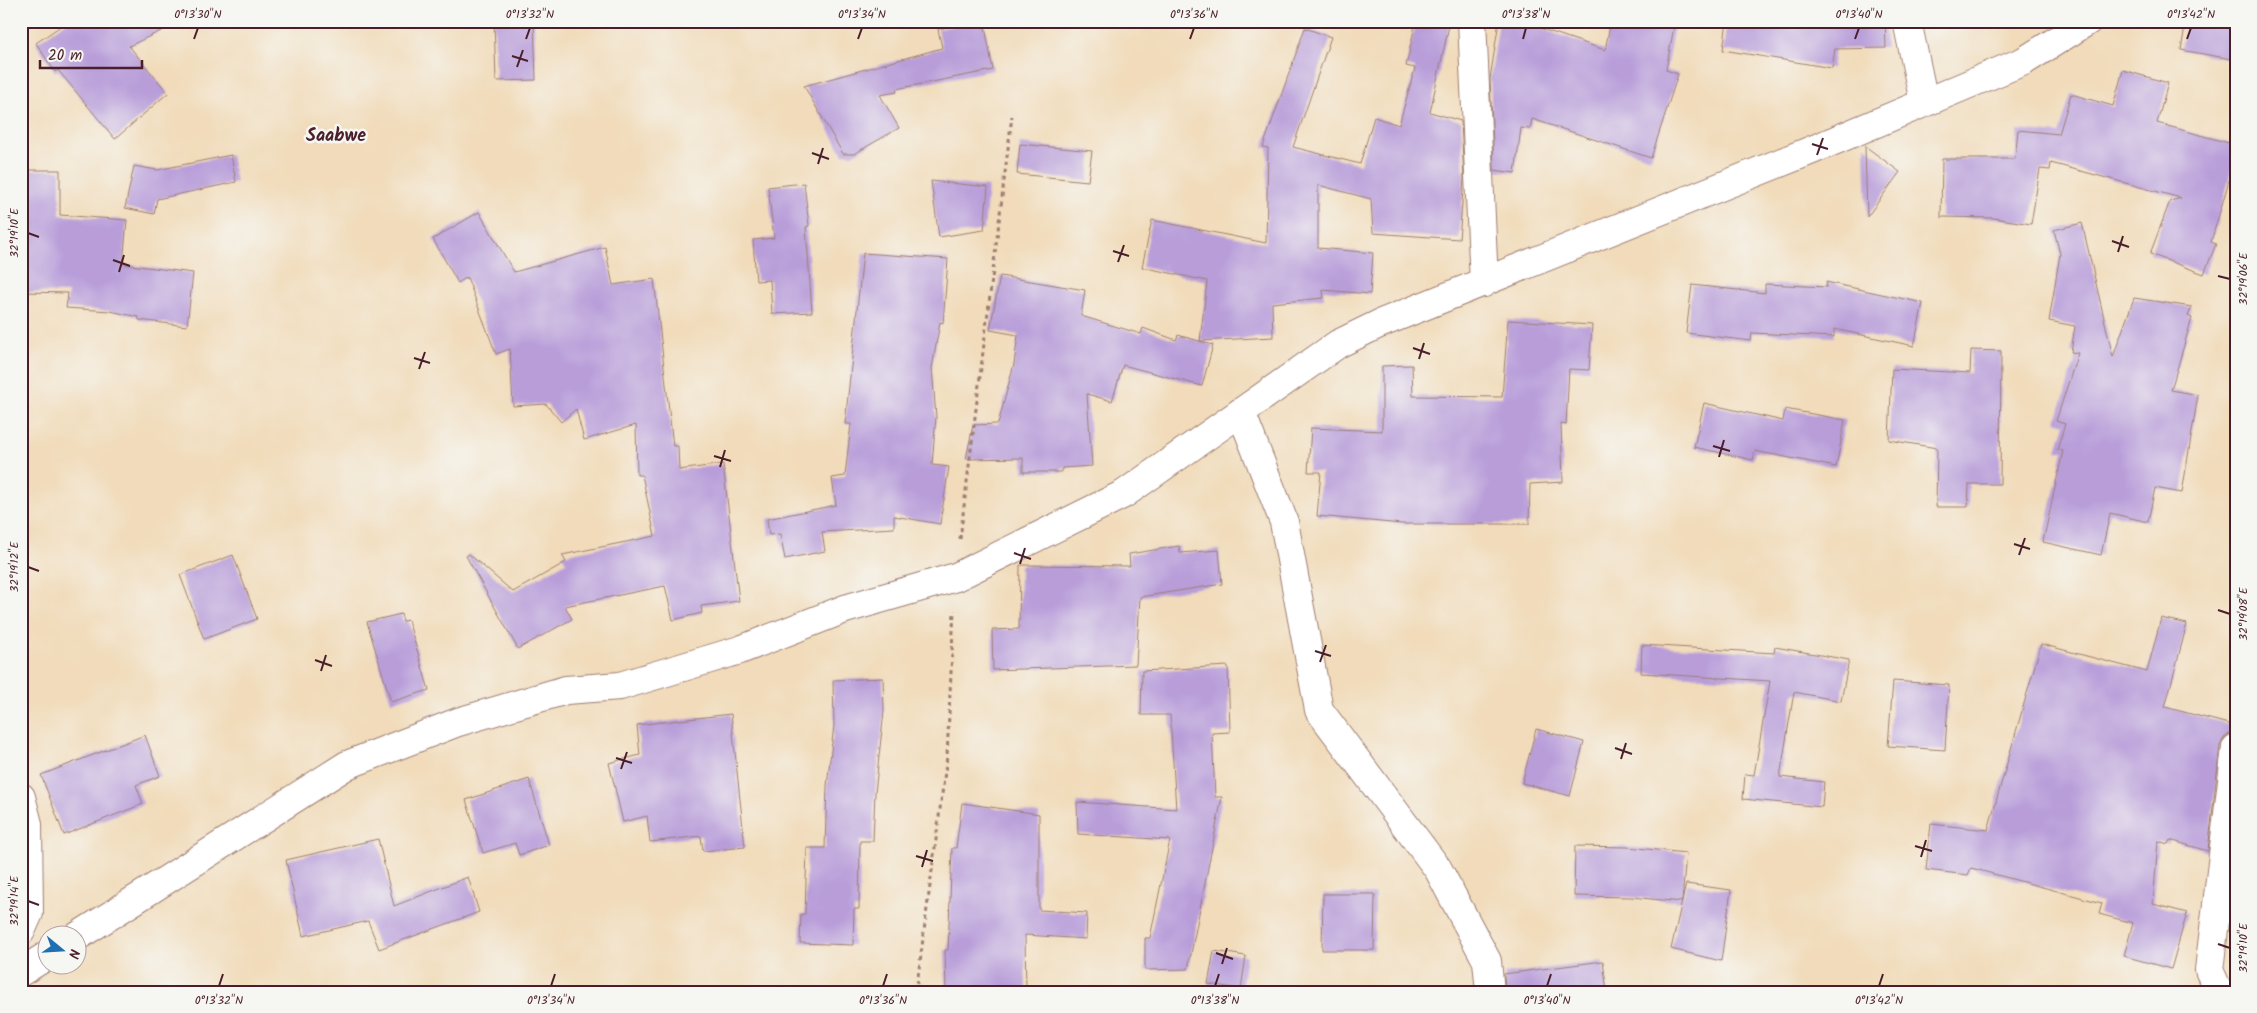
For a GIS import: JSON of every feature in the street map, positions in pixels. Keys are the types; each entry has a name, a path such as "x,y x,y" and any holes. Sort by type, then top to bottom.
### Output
{"street":[{"path":"1472,21 1484,283"},
{"path":"1907,21 1924,102"},
{"path":"88,930 347,765 458,722 566,690 630,683 740,650 845,609 956,577 1124,494 1338,344 1378,324 1812,150 2024,61 2088,21"},
{"path":"1241,412 1284,522 1319,710 1438,869 1487,961 1490,992"},
{"path":"2219,992 2209,970 2236,748"},
{"path":"21,797 28,824 29,913 21,931"},
{"path":"21,972 38,961"}],"path":[{"path":"916,992 947,756 956,577 1012,116"}],"building":[{"path":"68,21 182,21 129,46 168,93 115,139 58,70 55,72 36,43"},
{"path":"494,21 534,21 536,80 496,81"},
{"path":"984,21 993,70 896,89 897,92 880,95 899,128 854,154 843,154 804,86 942,48 938,29"},
{"path":"1416,21 1450,21 1430,112 1461,121 1464,179 1459,239 1373,233 1371,199 1318,185 1318,248 1373,253 1370,294 1323,290 1324,298 1272,303 1273,337 1200,341 1207,281 1142,267 1152,220 1266,243 1268,148 1263,147 1305,28 1331,37 1293,147 1360,164 1374,117 1399,125 1415,68 1406,66"},
{"path":"1499,21 1541,21 1539,28 1605,50 1611,21 1675,21 1666,70 1678,74 1651,158 1532,119 1530,129 1521,128 1515,173 1494,170 1490,79"},
{"path":"1727,21 1885,21 1886,48 1835,49 1832,68 1723,50"},
{"path":"2186,21 2236,21 2231,59 2181,50"},
{"path":"2123,70 2168,83 2157,123 2236,145 2228,184 2211,242 2216,244 2204,274 2150,254 2170,201 2181,198 2051,163 2050,170 2040,169 2031,224 1994,218 1941,217 1942,159 2015,159 2018,130 2059,134 2071,94 2113,106"},
{"path":"1020,144 1092,151 1088,181 1017,174"},
{"path":"1865,146 1900,172 1867,217"},
{"path":"231,155 236,182 157,199 154,214 125,208 134,166 157,170"},
{"path":"21,170 60,170 60,215 127,220 123,264 193,273 187,326 139,320 139,317 110,311 66,308 68,293 21,292"},
{"path":"931,181 988,187 984,230 939,237"},
{"path":"804,183 809,226 806,227 812,312 772,314 770,280 756,281 753,240 774,238 768,187"},
{"path":"479,212 514,272 605,247 613,285 654,279 673,446 678,446 679,470 723,464 739,601 701,606 702,613 673,620 665,586 565,606 572,619 518,649 466,556 469,554 513,592 566,562 562,555 655,536 642,475 637,475 636,425 584,440 576,409 561,422 546,404 513,406 510,349 496,354 467,277 458,283 433,239"},
{"path":"2082,223 2113,357 2134,298 2192,307 2188,316 2192,318 2171,390 2198,395 2182,493 2155,488 2148,522 2110,513 2101,555 2043,542 2063,451 2057,450 2065,424 2056,421 2078,353 2071,352 2075,326 2049,321 2060,254 2054,230"},
{"path":"863,253 948,259 943,323 940,322 932,368 936,417 932,465 949,467 940,524 894,516 894,528 822,532 825,551 785,559 780,534 769,535 767,519 836,505 832,478 845,476 851,424 845,424"},
{"path":"1000,276 1085,290 1081,316 1141,334 1143,328 1176,340 1178,335 1213,345 1202,386 1123,365 1112,401 1087,394 1092,466 1062,468 1062,472 1023,472 1023,458 966,459 973,425 998,424 1014,364 1018,335 990,330"},
{"path":"1826,282 1923,303 1914,346 1834,329 1834,337 1752,333 1751,341 1686,333 1692,285 1765,293 1765,284 1827,287"},
{"path":"1508,320 1592,325 1589,370 1569,369 1566,425 1561,424 1563,482 1530,484 1529,524 1402,524 1317,516 1321,472 1308,472 1311,428 1382,431 1382,366 1412,365 1413,396 1502,397"},
{"path":"1971,350 2001,351 2000,484 1969,484 1968,507 1936,507 1937,448 1889,440 1892,369 1970,373"},
{"path":"1704,403 1783,421 1785,409 1845,420 1836,467 1755,451 1753,460 1694,447"},
{"path":"1179,546 1180,553 1219,550 1222,584 1140,597 1136,665 993,670 992,630 1019,629 1020,565 1130,566 1129,554"},
{"path":"233,555 257,619 204,639 180,575"},
{"path":"401,614 403,621 408,620 429,690 391,702 367,622"},
{"path":"2161,618 2187,624 2165,707 2236,726 2236,733 2229,734 2224,738 2220,746 2208,851 2170,840 2168,844 2158,841 2153,904 2187,913 2171,969 2124,956 2133,923 2099,914 2102,903 1971,868 1968,875 1926,870 1931,824 1988,830 2041,644 2147,672"},
{"path":"1642,645 1774,653 1775,647 1849,660 1841,701 1794,692 1780,777 1824,782 1822,807 1743,799 1745,774 1754,775 1770,681 1641,673"},
{"path":"1228,666 1230,732 1212,733 1215,797 1222,797 1188,969 1145,970 1145,938 1150,938 1170,840 1078,834 1077,802 1176,809 1170,715 1141,715 1142,671"},
{"path":"883,678 884,711 875,793 873,841 860,841 859,909 854,909 853,945 800,943 801,914 805,914 807,848 825,848 827,786 834,725 833,680"},
{"path":"1893,681 1949,685 1945,750 1888,746"},
{"path":"731,714 745,847 703,851 701,836 650,842 647,816 623,822 609,763 640,755 637,725"},
{"path":"1536,729 1584,742 1570,796 1522,783"},
{"path":"145,735 160,776 136,785 143,804 64,835 41,775"},
{"path":"529,779 549,845 519,855 515,843 483,853 466,800"},
{"path":"962,803 1039,814 1039,910 1087,913 1086,939 1025,935 1026,992 946,992 945,950 948,950 952,848 956,848"},
{"path":"378,839 394,906 468,877 479,912 379,949 368,921 303,936 286,860"},
{"path":"1575,846 1627,847 1686,853 1682,902 1631,897 1574,896"},
{"path":"1686,884 1731,890 1721,961 1671,949"},
{"path":"1323,894 1375,894 1374,950 1322,950"},
{"path":"1214,951 1246,956 1241,989 1208,984"},
{"path":"1603,961 1607,992 1505,992 1504,974"}],"district":[{"name":"Saabwe","path":"336,135"}]}
